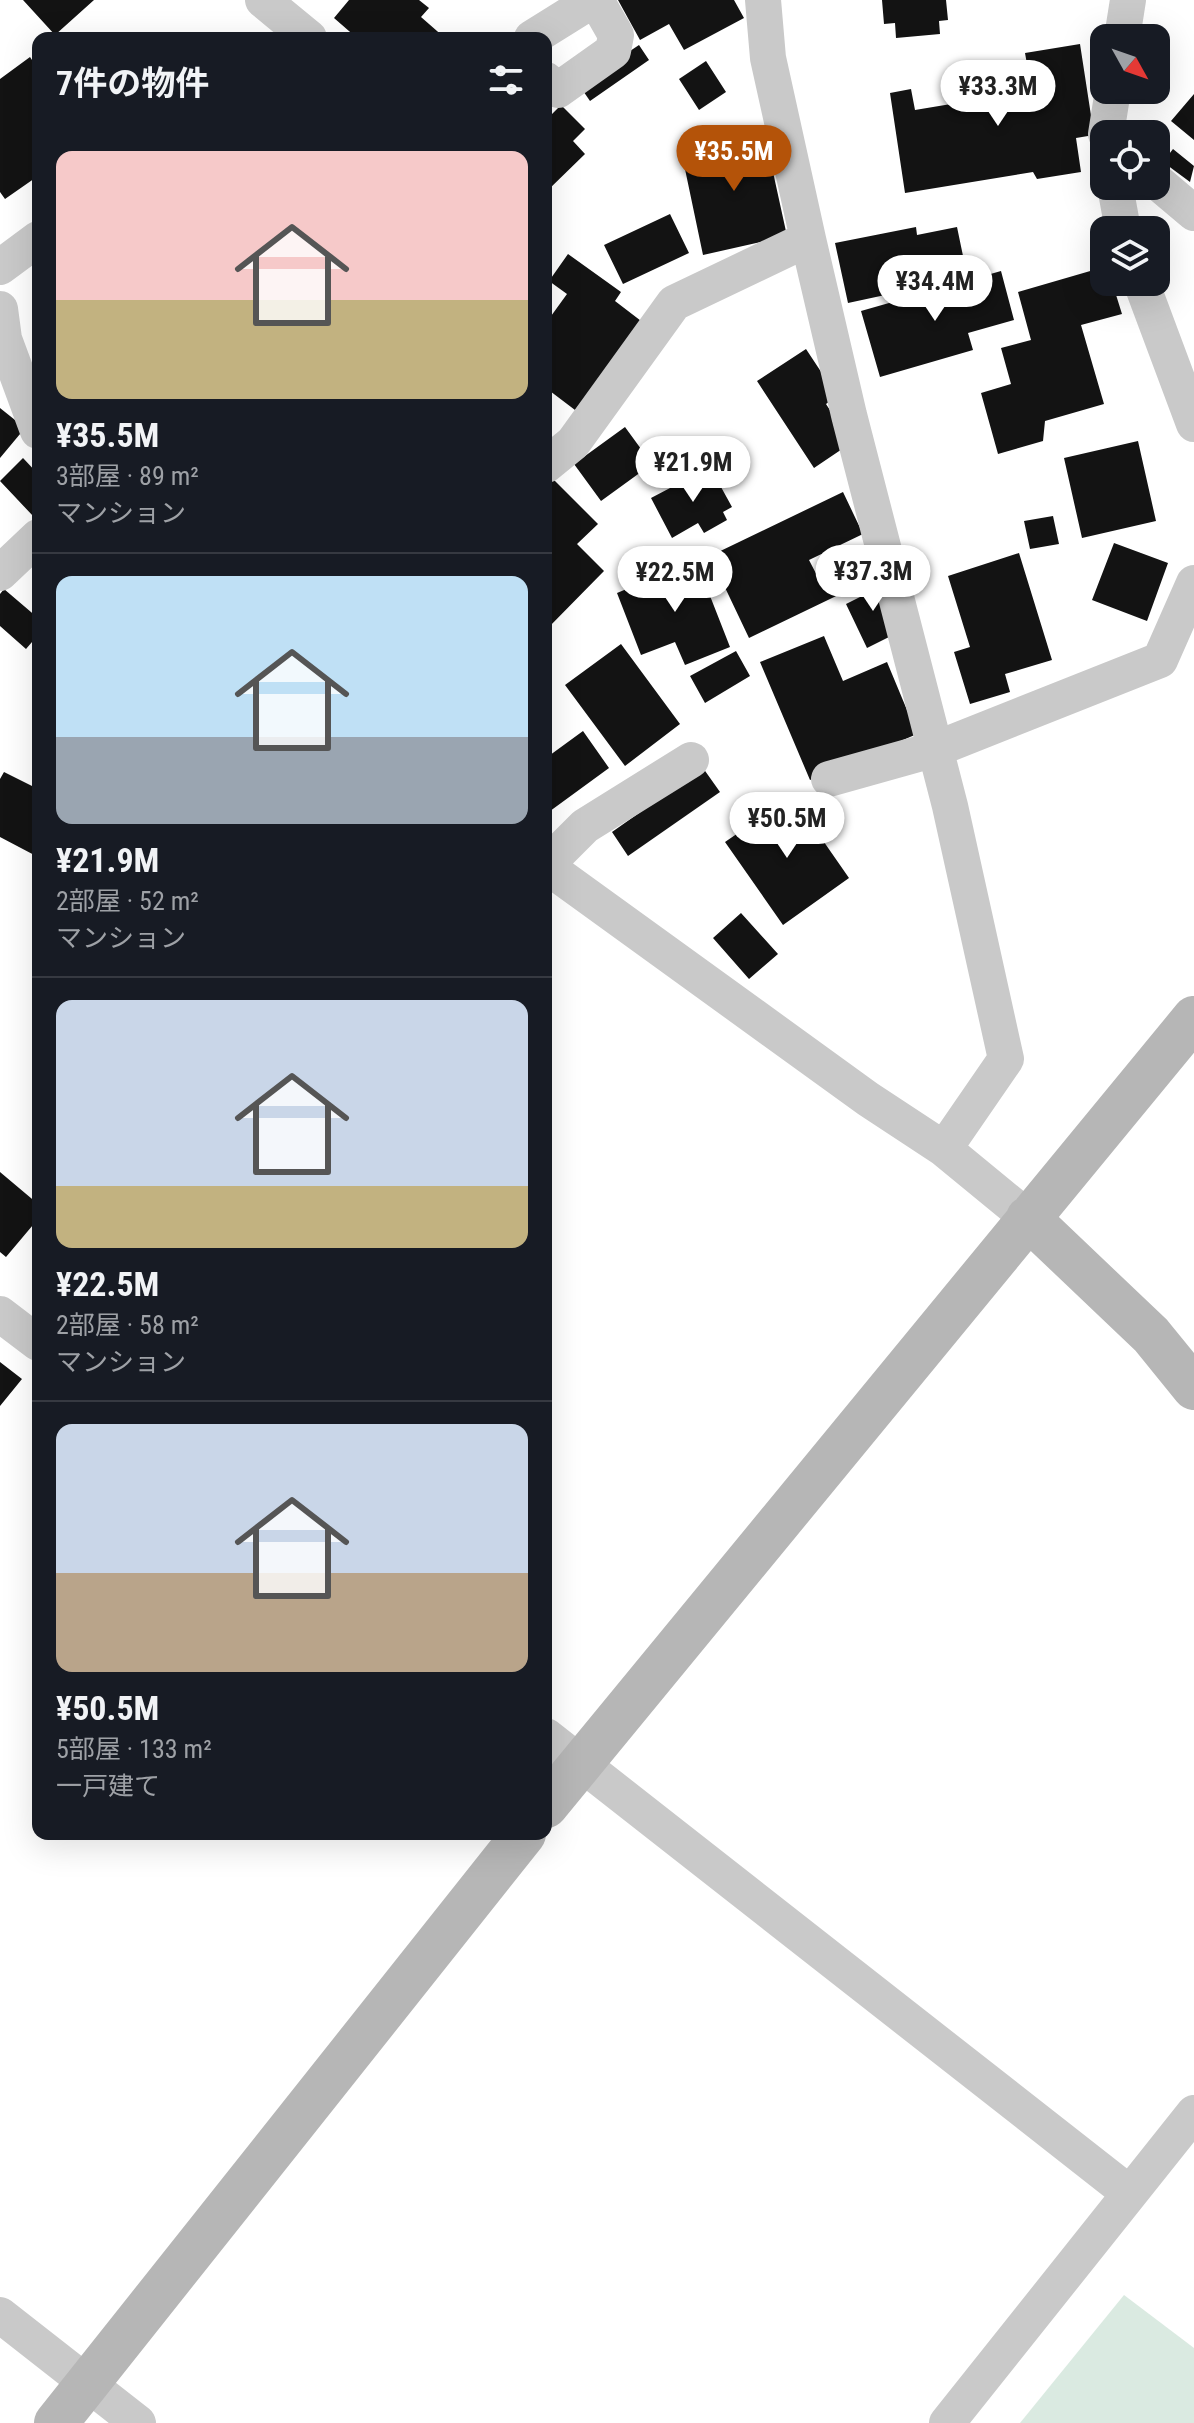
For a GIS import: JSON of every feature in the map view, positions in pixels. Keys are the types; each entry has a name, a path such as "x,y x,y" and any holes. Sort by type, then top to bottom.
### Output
{"street":[{"path":"263,0 298,32"},
{"path":"542,32 595,0 616,35 613,51 558,90 552,85"},
{"path":"763,0 768,58 808,239 849,415 936,749 1006,1059 944,1149"},
{"path":"1124,24 1128,0"},
{"path":"1170,193 1194,213"},
{"path":"552,460 573,443 674,303 808,239"},
{"path":"0,267 32,243"},
{"path":"1146,296 1194,424"},
{"path":"1,330 32,415"},
{"path":"0,573 32,543"},
{"path":"829,779 936,749 1160,660 1194,583"},
{"path":"552,859 585,826 691,760"},
{"path":"552,869 868,1099 944,1149 1028,1218 1151,1335 1194,1388"},
{"path":"552,1799 1194,1018"},
{"path":"0,1314 32,1338"},
{"path":"552,1741 1129,2193"},
{"path":"56,2423 519,1840"},
{"path":"947,2423 1194,2113"},
{"path":"0,2315 138,2423"}],"shaded area":[{"path":"1124,2295 1194,2348 1194,2423 1020,2423"}],"building":[{"path":"23,0 94,0 58,32 52,32"},
{"path":"349,0 419,0 429,8 421,17 438,32 350,32 334,18"},
{"path":"618,0 734,0 744,18 684,50 669,24 640,40"},
{"path":"882,0 946,0 948,20 939,21 940,34 896,38 895,23 884,24"},
{"path":"1080,44 1092,120 1090,136 1076,138 1081,172 1037,179 1033,172 905,193 890,93 911,89 915,110 951,104 947,83 977,78 981,106 1033,98 1025,53"},
{"path":"639,45 649,60 590,101 579,85"},
{"path":"30,57 32,60 32,180 5,199 0,192 0,79"},
{"path":"706,61 726,92 699,110 679,79"},
{"path":"1194,94 1194,140 1171,121"},
{"path":"561,105 585,129 573,141 585,154 552,186 552,114"},
{"path":"764,131 787,236 703,255 681,150"},
{"path":"1173,149 1194,166 1190,182 1170,167"},
{"path":"670,214 689,253 623,284 604,245"},
{"path":"916,227 917,235 957,227 967,275 946,280 944,273 926,277 927,286 848,303 835,243"},
{"path":"568,254 621,292 615,301 645,324 575,410 552,393 552,315 567,294 552,283 552,277"},
{"path":"1001,271 1014,320 968,333 973,350 880,377 861,311"},
{"path":"1090,271 1090,296 1116,296 1122,314 1081,325 1104,404 1045,421 1043,441 998,454 981,393 1011,384 1001,348 1031,340 1018,292"},
{"path":"806,349 837,396 826,404 851,443 814,468 757,381"},
{"path":"0,408 25,428 0,458"},
{"path":"625,427 652,464 601,501 574,464"},
{"path":"1138,441 1156,521 1082,538 1064,458"},
{"path":"23,458 32,468 32,515 0,481"},
{"path":"710,467 732,507 723,512 727,520 704,533 698,523 672,538 651,498"},
{"path":"552,478 598,524 577,544 604,571 552,624"},
{"path":"843,492 863,534 809,560 823,587 850,573 857,586 749,638 710,556"},
{"path":"1053,516 1059,544 1030,549 1024,521"},
{"path":"1114,543 1168,563 1147,621 1092,600"},
{"path":"1019,553 1052,660 1005,674 1010,692 970,704 954,652 970,647 948,576"},
{"path":"696,560 730,647 685,665 675,642 641,655 617,593"},
{"path":"869,565 901,631 867,648 846,604 872,591 861,569"},
{"path":"4,589 32,613 32,642 26,649 0,626 0,594"},
{"path":"824,636 843,681 887,662 917,734 810,780 760,662"},
{"path":"621,644 680,724 625,766 565,685"},
{"path":"736,651 750,676 705,703 690,676"},
{"path":"583,731 609,768 552,810 552,754"},
{"path":"703,768 720,792 628,856 612,832"},
{"path":"4,772 32,786 32,854 0,837 0,779"},
{"path":"792,796 849,878 783,925 725,842"},
{"path":"741,913 778,954 749,979 713,938"},
{"path":"0,1172 32,1199 32,1226 6,1257 0,1252"},
{"path":"0,1362 22,1379 0,1406"}]}
